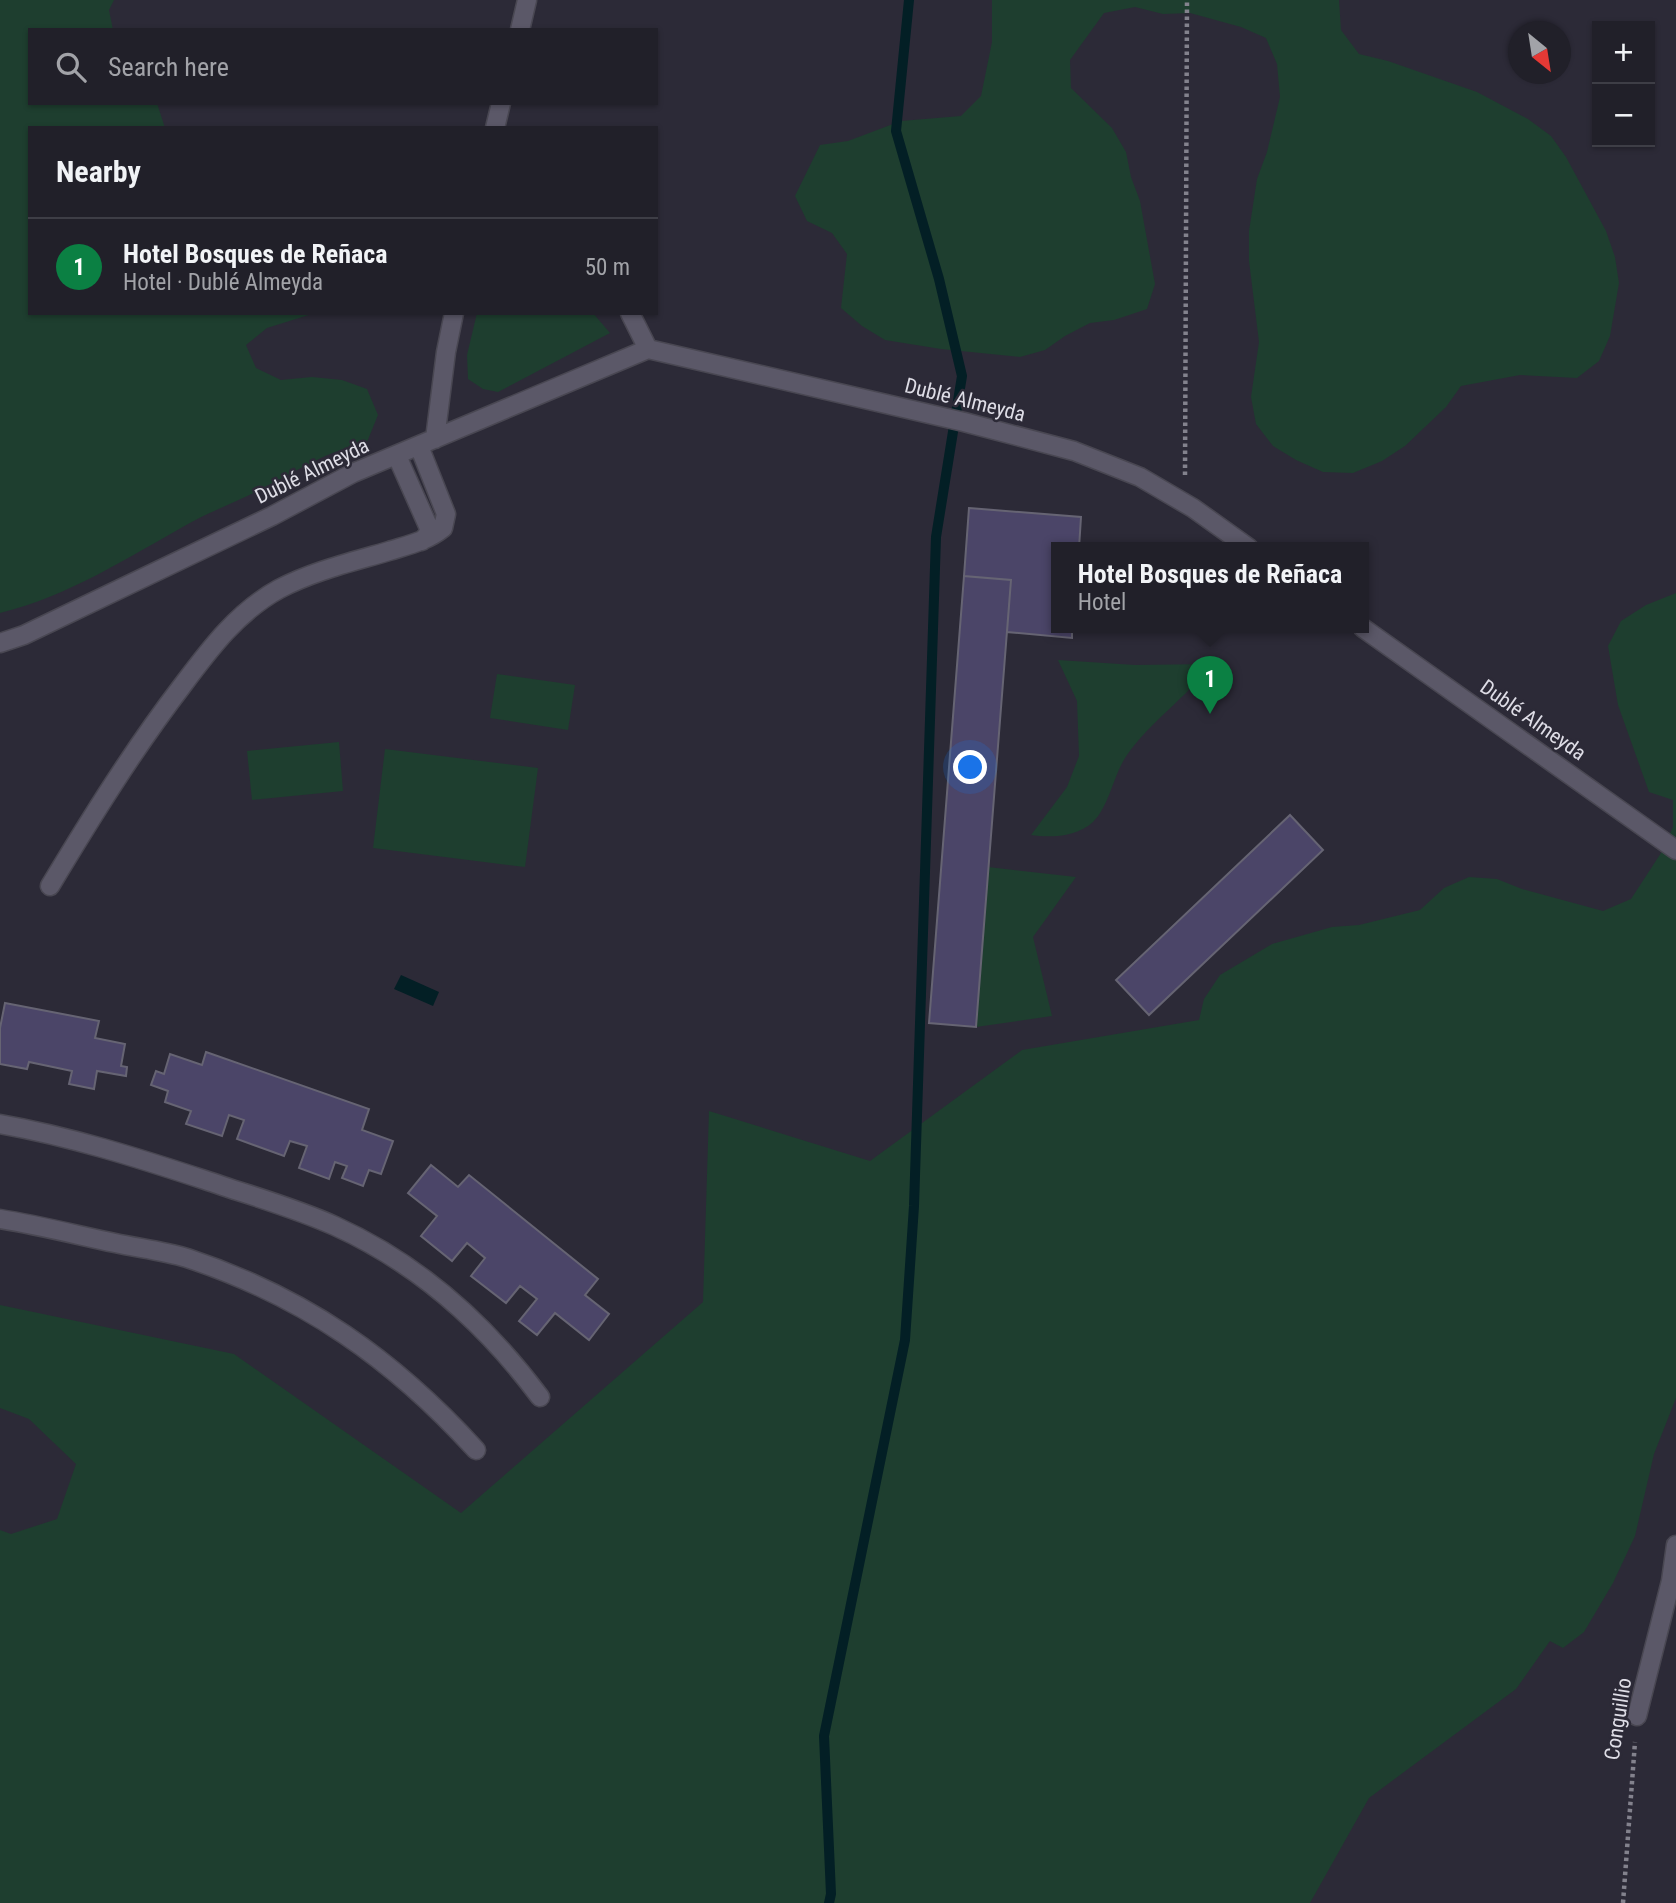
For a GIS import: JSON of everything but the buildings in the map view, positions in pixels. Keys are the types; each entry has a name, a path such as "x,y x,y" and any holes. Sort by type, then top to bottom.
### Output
{"street":[{"path":"520,28 527,0"},
{"path":"495,126 501,105"},
{"path":"50,886 120,771 162,711 228,628 253,606 304,577 422,541 443,528 446,514 427,442 454,315"},
{"path":"631,315 648,349"},
{"name":"Dublé Almeyda","path":"0,643 24,635 272,516 353,473 648,349 964,422 1074,451 1140,477 1184,503 1240,542"},
{"path":"397,456 429,528 422,541"},
{"name":"Dublé Almeyda","path":"1369,632 1676,850"},
{"path":"0,1124 92,1145 174,1170 333,1225 370,1243 410,1267 456,1302 513,1360 540,1397"},
{"path":"0,1219 184,1257 271,1292 312,1313 379,1358 440,1410 476,1450"},
{"name":"Conguillio","path":"1637,1716 1671,1581 1676,1545"}],"path":[{"path":"1184,503 1187,0"},
{"name":"Conguillio","path":"1623,1903 1637,1716"}],"shaded area":[{"path":"0,0 114,0 109,10 113,28 28,28 28,105 158,105 164,126 28,126 28,315 309,315 267,328 246,345 256,368 281,380 312,377 342,380 367,389 378,415 367,442 314,461 197,519 74,586 50,597 0,613"},
{"path":"992,0 1339,0 1341,30 1359,54 1388,61 1477,92 1528,119 1551,136 1566,157 1606,231 1615,257 1619,283 1610,336 1599,361 1577,378 1520,375 1461,386 1446,407 1405,446 1382,461 1353,473 1323,472 1273,446 1256,424 1251,397 1259,342 1249,261 1249,231 1257,179 1267,152 1280,97 1277,64 1266,38 1241,27 1190,13 1163,14 1135,7 1104,13 1070,60 1071,88 1112,128 1126,152 1140,201 1155,284 1147,309 1114,320 1090,323 1045,350 1020,357 885,340 862,326 841,308 847,254 832,233 807,221 795,196 820,145 848,141 901,121 961,116 981,96 992,42"},
{"path":"477,315 595,315 610,333 498,392 483,389 468,379 467,355"},
{"path":"1676,593 1676,1398 1654,1454 1635,1536 1613,1583 1584,1632 1563,1648 1550,1641 1516,1689 1369,1798 1310,1903 0,1903 0,1530 11,1534 57,1519 76,1464 29,1419 0,1408 0,1305 234,1354 461,1513 703,1302 709,1111 870,1161 1022,1050 1199,1020 1204,999 1220,975 1272,944 1332,927 1359,925 1420,910 1444,888 1469,877 1497,879 1522,889 1603,911 1631,899 1661,853 1673,827 1673,800 1649,792 1618,705 1608,646 1621,621 1646,605"},
{"path":"1058,660 1135,665 1212,664 1127,755 1104,807 1093,822 1079,831 1063,835 1031,835 1067,787 1079,756 1077,701"},
{"path":"497,674 575,685 568,730 490,718"},
{"path":"339,742 343,791 252,800 247,751"},
{"path":"385,749 538,768 525,867 373,848"},
{"path":"988,867 1076,877 1033,937 1052,1016 976,1027"},
{"path":"401,975 439,992 433,1006 394,989"}],"waterway":[{"path":"829,1903 831,1894 824,1736 905,1340 914,1206 936,537 962,376 939,279 896,131 909,0"}],"place":[{"name":"Hotel Bosques de Reñaca","path":"1210,714"}]}
